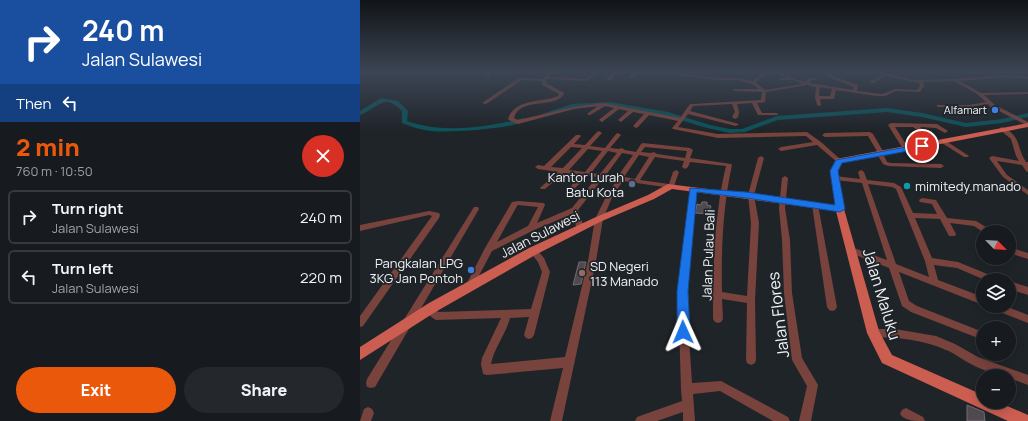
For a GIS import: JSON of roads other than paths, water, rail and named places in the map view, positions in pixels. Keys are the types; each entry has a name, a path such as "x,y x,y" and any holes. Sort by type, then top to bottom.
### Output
{"main road":[{"path":"671,186 840,209 834,168 839,161 941,143 1028,124"},
{"name":"Jalan Sulawesi","path":"360,354 470,285 580,227 651,197 671,186"},
{"name":"Jalan Maluku","path":"840,209 873,333 882,352 891,362 1024,421"}],"street":[{"path":"484,103 502,92"},
{"path":"557,92 562,94 560,97 521,107 513,112 514,121 580,107 603,104 648,113 711,119 736,124"},
{"path":"764,92 764,101 692,105 675,128 698,133 735,136 806,134 810,135 839,161"},
{"path":"817,92 816,96 819,105"},
{"path":"816,96 833,100 834,92"},
{"path":"855,92 883,95 891,92"},
{"path":"977,92 981,94 988,103 1028,124"},
{"path":"981,94 1028,93"},
{"path":"754,102 760,114 776,114"},
{"path":"734,103 737,112 735,118"},
{"path":"939,106 969,106 988,103"},
{"path":"590,114 603,104"},
{"path":"710,104 711,119"},
{"path":"602,120 618,107"},
{"path":"621,120 632,110"},
{"path":"636,126 648,113"},
{"path":"906,149 891,125 938,126 945,131"},
{"path":"914,125 941,143 966,156"},
{"path":"1002,129 1015,140 1019,156 1028,170"},
{"path":"543,188 588,147 599,133"},
{"path":"825,135 870,134 885,163 890,165 941,166"},
{"path":"573,187 587,173 618,135"},
{"path":"546,168 578,136"},
{"path":"781,149 819,143"},
{"path":"570,145 606,148 688,159"},
{"path":"556,421 592,260 598,219 610,195 643,145 690,151 685,167"},
{"path":"488,250 531,228 574,210 622,150"},
{"path":"637,180 654,154"},
{"path":"751,360 751,300 755,223 751,196 761,158"},
{"path":"1025,164 992,158 1005,176 1028,193"},
{"name":"Jalan Pulau Bali","path":"688,159 730,165 723,192 716,267 718,320"},
{"path":"538,167 671,186 676,172"},
{"path":"835,178 862,177 894,185 898,188 929,261 935,283"},
{"path":"862,177 905,303 910,307 976,333"},
{"name":"Jalan Flores","path":"785,178 781,200 786,240 788,293 797,360 813,386 805,421"},
{"path":"689,421 686,389 682,291 693,189"},
{"path":"922,200 934,202 952,234"},
{"path":"470,285 488,250 516,204 542,205 531,228"},
{"path":"814,205 832,307"},
{"path":"370,383 402,328 476,209"},
{"path":"574,210 580,227"},
{"path":"360,228 429,213 436,214 435,218 360,323"},
{"path":"910,215 942,218 978,225"},
{"path":"851,250 976,298"},
{"path":"529,335 545,281 546,269 533,251"},
{"path":"1016,252 1028,256"},
{"path":"929,261 958,265 977,273"},
{"path":"1016,288 1028,291"},
{"path":"718,295 751,300"},
{"path":"433,307 432,314 436,316 535,313"},
{"path":"1013,313 1028,319"},
{"path":"506,314 488,358 486,367 487,370 570,362"},
{"path":"873,333 894,333 936,341 952,347 975,361 1028,380"},
{"path":"686,389 721,386 784,421"},
{"path":"641,421 687,405"},
{"path":"906,414 919,421"}],"waterway":[{"path":"360,113 381,100 396,102 405,111 404,122 422,128 458,130 502,125 524,120"},
{"path":"545,114 572,106 610,104 668,114 709,127 730,131 743,131 777,118 887,110 922,115 966,125 1002,121 1028,115"}],"place":[{"name":"Alfamart","path":"995,110"},
{"name":"Kantor Lurah Batu Kota","path":"632,184"},
{"name":"mimitedy.manado","path":"907,186"},
{"name":"Pangkalan LPG 3KG Jan Pontoh","path":"471,270"},
{"name":"SD Negeri 113 Manado","path":"582,273"}]}
